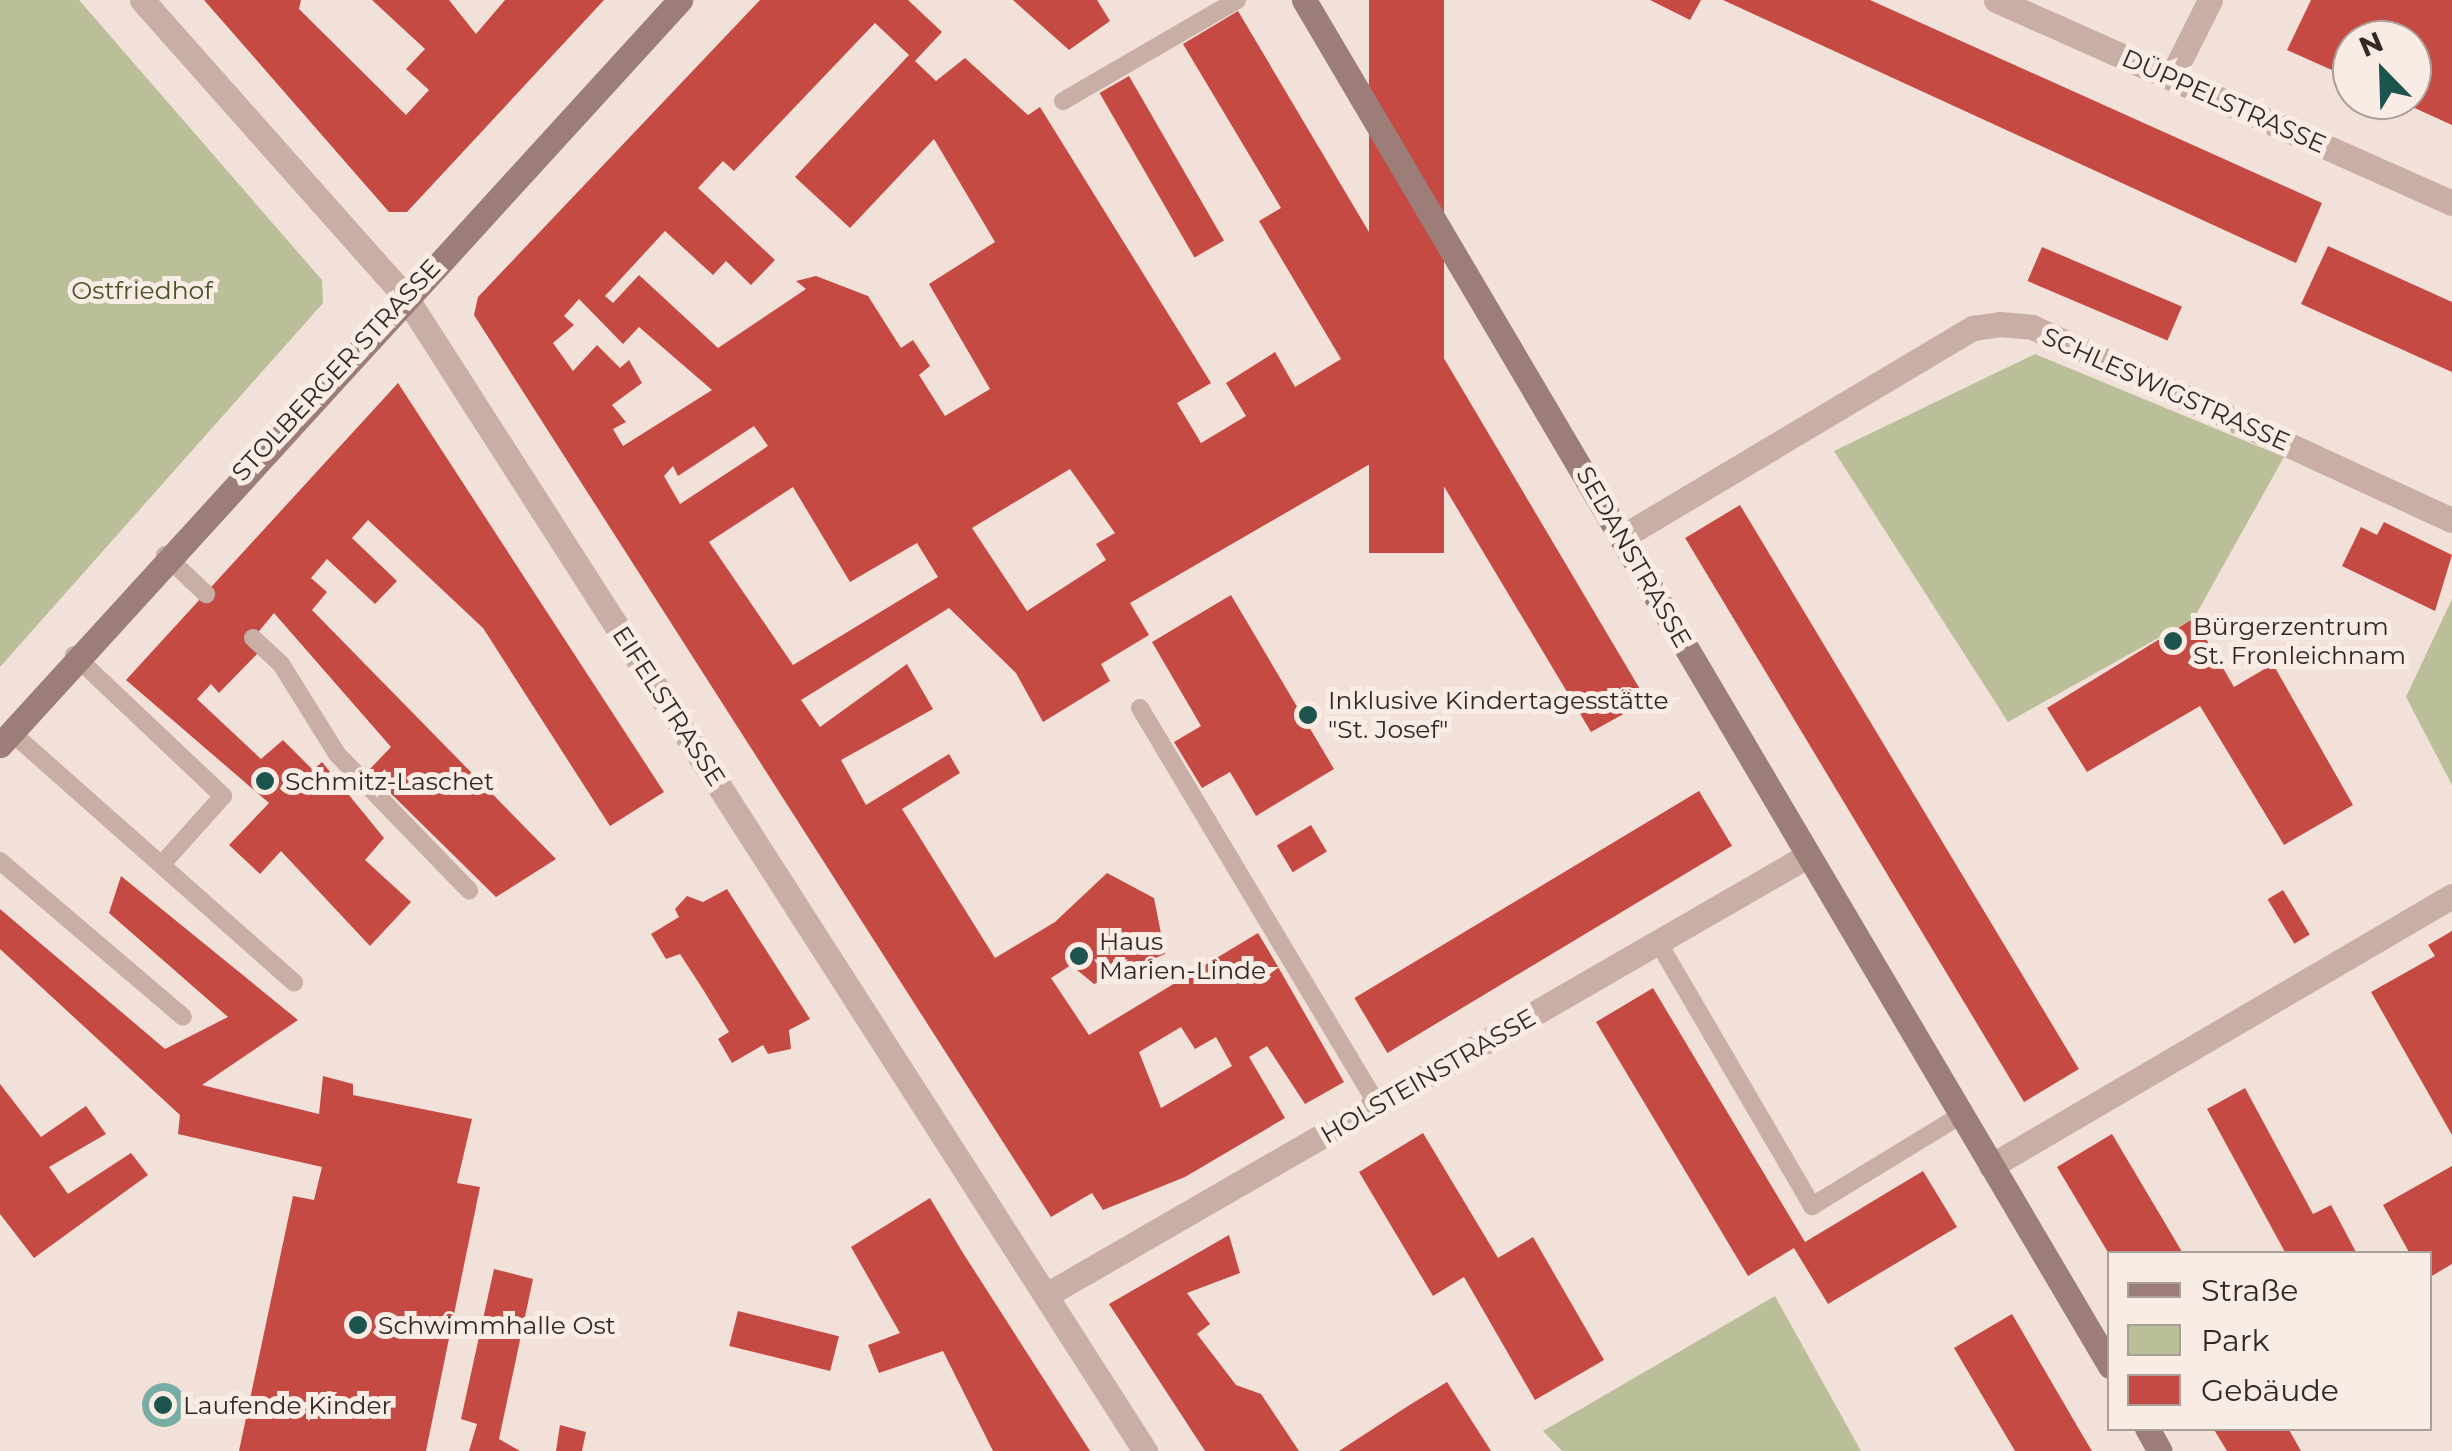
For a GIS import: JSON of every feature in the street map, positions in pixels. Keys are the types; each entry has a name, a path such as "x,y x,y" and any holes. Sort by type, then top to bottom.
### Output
{"street":[{"name":"EIFELSTRASSE","path":"142,0 404,296 1048,1294 1145,1451"},
{"name":"STOLBERGER STRASSE","path":"5,739 74,654 680,0"},
{"name":"SEDANSTRASSE","path":"1304,0 2107,1361"},
{"name":"DÜPPELSTRASSE","path":"1996,0 2452,203"},
{"path":"2170,78 2210,0"},
{"name":"SCHLESWIGSTRASSE","path":"1622,537 1973,328 2000,324 2032,328 2452,520"},
{"name":"HOLSTEINSTRASSE","path":"1048,1294 1807,856"},
{"path":"1990,1166 2452,896"}],"lane":[{"path":"1063,102 1237,0"},
{"path":"165,555 206,594"},
{"path":"253,638 281,664 336,754 469,890"},
{"path":"74,654 223,796 163,863"},
{"path":"1140,708 1378,1105"},
{"path":"5,739 163,863 294,982"},
{"path":"0,862 183,1017"},
{"path":"1658,942 1812,1206 1962,1115"}],"green space":[{"name":"Ostfriedhof","path":"0,0 79,0 322,280 323,303 0,667"},
{"path":"2035,354 2284,457 2194,618 2008,722 1834,451"},
{"path":"2452,599 2452,785 2406,697"},
{"path":"1775,1296 1861,1451 1562,1451 1543,1431"}],"water":[{"path":"164,1383 180,1389 186,1405 180,1421 164,1427 148,1421 142,1405 148,1389"}],"building":[{"path":"204,0 301,0 299,9 406,115 429,90 406,69 425,49 372,0 449,0 476,34 505,0 604,0 407,212 389,212"},
{"path":"760,0 908,0 942,32 915,61 936,81 965,58 1028,115 1040,107 1211,383 1177,403 1201,443 1246,416 1226,383 1275,352 1295,387 1341,359 1259,221 1281,208 1183,44 1238,11 1647,701 1591,732 1415,438 1130,603 1149,635 1101,664 1110,681 1043,722 1016,673 949,608 801,700 820,727 907,664 933,709 841,760 866,805 949,754 960,773 902,809 995,958 1055,922 1107,873 1154,898 1165,954 1094,984 1071,965 1051,978 1089,1035 1258,933 1344,1082 1305,1104 1267,1046 1249,1057 1285,1118 1185,1177 1103,1210 1092,1193 1051,1217 474,315 478,297","holes":["875,23 909,55 795,177 850,228 934,139 995,242 929,284 990,389 945,416 919,375 930,366 913,340 901,348 868,296 816,276 796,281 806,289 718,348 639,275 613,303 605,296 665,231 713,275 726,261 751,285 775,260 698,188 723,161 734,171","579,299 623,344 639,327 712,390 623,446 613,429 626,422 612,405 642,383 629,360 620,368 597,345 573,371 553,343 574,325 564,316","754,426 768,446 680,504 664,476 673,466 678,476","1070,469 1115,533 1096,544 1106,560 1027,611 972,528","793,487 850,582 917,543 938,577 793,665 709,542","1181,1027 1195,1049 1216,1037 1232,1066 1161,1108 1139,1052"]},
{"path":"1013,0 1097,0 1110,21 1069,50"},
{"path":"1369,0 1444,0 1444,553 1369,553"},
{"path":"1650,0 1701,0 1690,20"},
{"path":"1723,0 1870,0 2322,203 2296,263"},
{"path":"2311,0 2452,0 2452,125 2432,116 2432,20 2332,20 2332,70 2287,50"},
{"path":"1129,76 1224,241 1195,258 1100,93"},
{"path":"2328,246 2452,302 2452,372 2301,304"},
{"path":"2042,247 2182,306 2167,340 2028,281"},
{"path":"398,383 664,792 610,826 483,628 368,520 352,538 397,581 375,604 327,559 311,578 327,592 312,610 556,859 496,897 368,771 391,747 274,613 250,642 259,652 219,693 211,684 197,699 261,759 283,740 313,770 322,762 384,838 365,860 411,902 370,946 281,851 260,874 229,845 269,803 126,680"},
{"path":"1740,505 2079,1069 2024,1102 1685,538"},
{"path":"2384,522 2452,555 2435,611 2342,566 2361,527 2377,535"},
{"path":"1231,595 1334,769 1256,816 1230,772 1202,788 1174,742 1201,726 1152,642"},
{"path":"2194,618 2234,687 2273,664 2353,805 2284,845 2200,706 2087,772 2047,708"},
{"path":"1699,791 1732,846 1387,1053 1354,998"},
{"path":"1311,825 1327,852 1293,872 1277,846"},
{"name":"Schwimmhalle Ost","path":"121,876 298,1020 202,1085 319,1114 323,1076 353,1084 353,1095 472,1119 457,1183 480,1187 426,1451 239,1451 293,1196 314,1200 322,1167 178,1134 180,1115 0,949 0,909 165,1049 228,1017 109,913"},
{"path":"727,889 810,1019 789,1030 791,1049 768,1054 763,1045 732,1063 718,1039 729,1032 704,991 680,954 666,959 651,934 679,917 675,909 687,896 703,902"},
{"path":"2283,890 2310,935 2294,944 2268,899"},
{"path":"2452,931 2452,1135 2371,992 2435,956 2428,945"},
{"path":"1653,988 1805,1242 1923,1171 1957,1227 1828,1304 1794,1248 1748,1276 1596,1022"},
{"path":"0,1084 41,1137 86,1106 106,1134 49,1167 68,1194 131,1153 148,1175 34,1258 0,1214"},
{"path":"2245,1088 2313,1214 2331,1205 2355,1251 2284,1251 2207,1109"},
{"path":"1423,1133 1498,1258 1533,1237 1604,1360 1535,1400 1464,1277 1433,1296 1359,1172"},
{"path":"2112,1134 2181,1251 2107,1251 2057,1167"},
{"path":"2452,1166 2452,1264 2432,1276 2432,1251 2408,1251 2383,1205"},
{"path":"930,1198 1090,1451 993,1451 943,1351 879,1373 868,1345 900,1333 851,1247"},
{"path":"1229,1235 1240,1273 1187,1293 1210,1324 1197,1334 1236,1385 1261,1394 1299,1451 1205,1451 1109,1304"},
{"path":"494,1269 533,1279 499,1439 520,1451 469,1451 477,1424 461,1419"},
{"path":"738,1311 839,1336 830,1371 729,1346"},
{"path":"2012,1314 2092,1451 2015,1451 1954,1348"},
{"path":"1447,1382 1491,1451 1339,1451 1408,1406"},
{"path":"560,1425 586,1432 582,1451 556,1451"},
{"path":"2215,1431 2290,1431 2301,1451 2227,1451"}],"place":[{"name":"Bürgerzentrum St. Fronleichnam","path":"2173,641"},
{"name":"Inklusive Kindertagesstätte \"St. Josef\"","path":"1308,715"},
{"name":"Schmitz-Laschet","path":"265,781"},
{"name":"Haus Marien-Linde","path":"1079,956"},
{"name":"Schwimmhalle Ost","path":"358,1325"},
{"name":"Laufende Kinder","path":"163,1405"}]}
